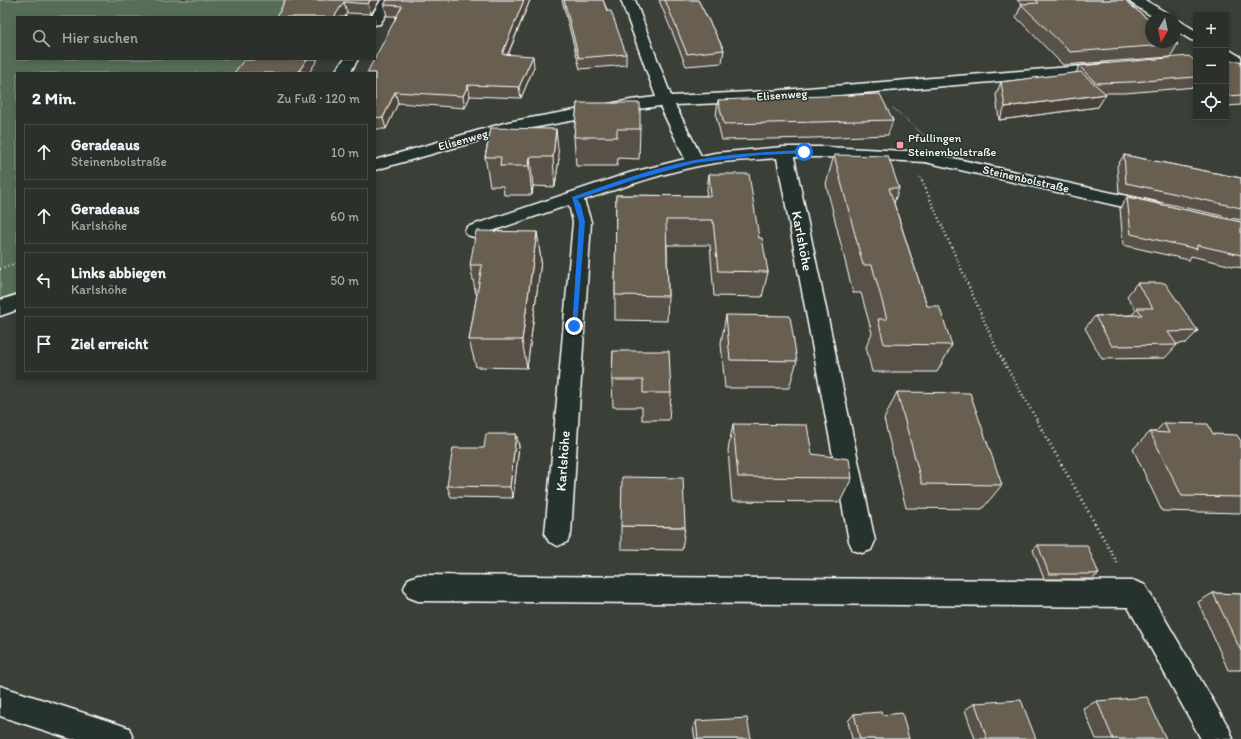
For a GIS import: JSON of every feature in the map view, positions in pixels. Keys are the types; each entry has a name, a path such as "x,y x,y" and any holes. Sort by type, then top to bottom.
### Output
{"street":[{"path":"376,19 388,0"},
{"path":"628,0 664,101 695,162"},
{"path":"1136,0 1155,12"},
{"path":"1181,28 1193,35"},
{"path":"343,72 350,60"},
{"name":"Elisenweg","path":"376,165 508,127 631,105 664,101 770,96 1118,67"},
{"path":"474,231 635,177 695,162 736,155 784,152"},
{"name":"Steinenbolstraße","path":"784,152 825,152 925,157 1172,212"},
{"name":"Karlshöhe","path":"784,152 862,541"},
{"name":"Karlshöhe","path":"558,534 582,222 578,205 574,198"},
{"path":"0,308 16,302"},
{"path":"418,588 1135,594 1218,739"},
{"path":"0,701 118,739"}],"path":[{"path":"888,104 922,132"},
{"path":"925,157 917,170 998,352 1135,594"},
{"path":"0,269 16,264"}],"green space":[{"path":"0,0 292,0 281,16 16,16 16,60 250,60 243,72 16,72 16,293 0,299"}],"building":[{"path":"285,0 370,0 368,4 344,2 335,16 277,16"},
{"path":"387,0 524,0 502,54 533,56 519,87 468,85 463,96 395,92 383,118 376,117 376,72 368,72 374,60 376,60 376,56 402,6 384,5"},
{"path":"564,0 603,0 607,11 611,11 626,54 579,58"},
{"path":"665,0 698,0 724,50 687,54"},
{"path":"1036,0 1127,0 1127,2 1145,17 1145,46 1070,52 1021,4 1039,3"},
{"path":"1189,56 1193,59 1193,77 1096,83 1079,66"},
{"path":"244,60 306,60 299,71 307,72 235,72"},
{"path":"1229,61 1241,62 1241,95 1229,96"},
{"path":"1081,72 1106,94 1005,107 1001,82"},
{"path":"880,94 893,120 724,124 718,100"},
{"path":"577,103 640,103 640,129 617,129 617,137 574,137"},
{"path":"491,128 556,129 553,157 530,157 529,166 500,166 501,157 485,157"},
{"path":"834,155 888,156 899,188 889,188 927,306 939,306 952,345 884,344 878,319 887,319 872,265 863,265"},
{"path":"1124,155 1241,178 1241,208 1126,183"},
{"path":"709,174 749,174 759,238 762,238 768,272 718,271 713,220 666,220 668,296 615,295 616,195 711,196"},
{"path":"1127,197 1241,222 1241,255 1197,245 1197,249 1131,234"},
{"path":"476,231 537,232 522,340 469,340 482,265 470,265"},
{"path":"1137,283 1165,283 1198,331 1168,332 1177,345 1112,346 1095,316 1142,315 1137,308 1153,308"},
{"path":"726,315 790,316 797,361 730,360"},
{"path":"613,351 669,351 671,393 643,393 643,380 612,380"},
{"path":"897,392 970,393 1002,485 922,484"},
{"path":"1164,423 1208,424 1213,434 1237,435 1241,441 1241,497 1182,496 1150,432 1169,433"},
{"path":"733,424 807,425 812,454 849,459 852,478 738,477"},
{"path":"486,434 516,434 510,487 447,486 453,448 484,448"},
{"path":"622,477 683,478 685,527 621,526"},
{"path":"1038,545 1087,545 1099,574 1049,574"},
{"path":"1213,593 1241,594 1241,651"},
{"path":"1147,697 1166,739 1113,739 1097,701"},
{"path":"1021,700 1036,739 987,739 975,703"},
{"path":"881,712 882,715 902,713 909,739 860,739 854,714"},
{"path":"747,718 751,739 698,739 696,721"}],"place":[{"name":"Pfullingen Steinenbolstraße","path":"900,145"}],"route":[{"path":"574,326 582,222 578,205 574,198 635,177 715,158 760,153 804,152"}]}
